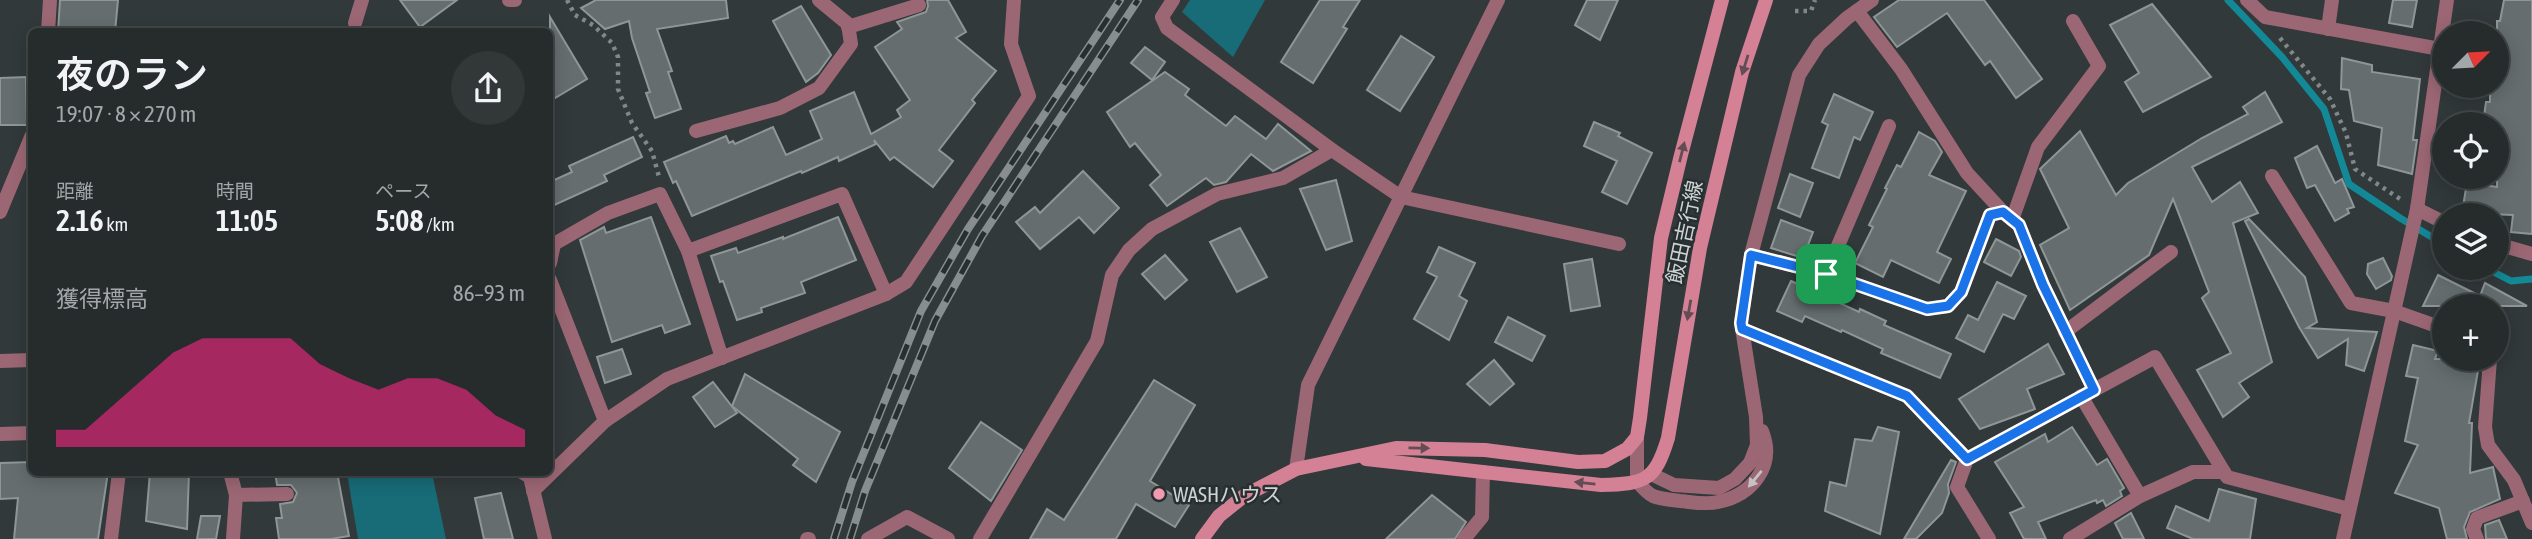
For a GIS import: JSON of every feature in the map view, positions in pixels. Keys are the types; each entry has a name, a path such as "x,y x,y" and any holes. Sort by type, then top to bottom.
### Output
{"main road":[{"name":"飯田吉行線","path":"1637,437 1661,238 1722,0"},
{"name":"飯田吉行線","path":"1651,474 1660,464 1668,438 1700,248 1742,72 1766,0"},
{"path":"1202,539 1219,516 1244,496 1296,469 1396,448 1485,450 1578,462 1605,461 1627,449 1637,437"},
{"path":"1352,458 1601,485 1637,481 1651,474"}],"street":[{"path":"48,28 50,0"},
{"path":"355,23 362,0"},
{"path":"509,0 515,0"},
{"path":"696,131 780,108 819,88 851,44 848,24 819,0"},
{"path":"553,472 605,421 667,379 886,294 906,282 1029,96 1011,44 1014,0"},
{"path":"1173,0 1163,17 1167,28 1332,150 1401,197 1619,244"},
{"path":"1296,469 1308,385 1498,0"},
{"path":"1651,474 1674,485 1719,488 1735,479 1749,463 1757,444 1756,417 1741,323 1751,255 1799,75 1819,44 1872,0"},
{"path":"2247,0 2265,17 2432,48"},
{"path":"2328,29 2332,0"},
{"path":"2444,21 2447,0"},
{"path":"848,27 919,5"},
{"path":"1857,11 1901,69 1967,173 2007,216 2019,225 2065,332 2087,393 2140,496"},
{"path":"2007,216 2038,147 2099,66 2073,21"},
{"path":"2343,539 2416,210 2433,98"},
{"path":"1826,274 1889,126"},
{"path":"0,212 28,145"},
{"path":"980,539 1097,341 1112,275 1129,250 1152,229 1217,194 1283,178 1332,150"},
{"path":"2272,176 2351,303 2394,311 2432,324"},
{"path":"553,249 554,244 608,213 660,194 688,251 722,358"},
{"path":"688,251 842,194 886,294"},
{"path":"2416,210 2432,217"},
{"path":"1751,255 1826,274 1927,309 1948,306 1961,292 1990,215 2007,216"},
{"path":"2509,247 2532,254"},
{"path":"2065,332 2171,252"},
{"path":"553,288 605,421"},
{"path":"1742,329 1907,396 1967,459"},
{"path":"1989,539 1957,487 1967,459 2155,357 2227,477 2349,509"},
{"path":"0,361 28,360"},
{"path":"2489,371 2485,427 2488,445 2514,480 2532,523"},
{"path":"1637,437 1637,481 1653,496 1716,503 1740,495 1753,484 1765,466 1767,444 1756,417"},
{"path":"0,434 28,433"},
{"path":"2070,539 2140,496 2193,472 2224,471"},
{"path":"1464,539 1482,517 1482,472"},
{"path":"111,539 119,476"},
{"path":"231,476 236,495 233,539"},
{"path":"528,476 545,539"},
{"path":"533,491 548,476"},
{"path":"236,495 287,494"},
{"path":"2477,539 2473,529 2477,518 2523,501"},
{"path":"868,539 907,517 948,539"}],"path":[{"path":"567,0 575,15 593,25 612,43 618,57 618,89 632,123 652,151 659,176 660,194"},
{"path":"1795,11 1811,11 1815,0"},
{"path":"2265,17 2287,49 2330,99 2346,133 2355,169 2416,210"}],"shaded area":[{"path":"1190,0 1265,0 1233,57 1182,12"},
{"path":"348,476 433,476 446,539 358,539"}],"building":[{"path":"60,0 118,0 115,28 58,28"},
{"path":"400,0 457,0 420,27"},
{"path":"596,0 726,0 728,18 657,29 672,71 668,72 681,109 655,118 646,93 650,92 629,21 605,29 581,8"},
{"path":"927,0 948,0 966,32 956,38 996,71 972,100 975,103 939,150 953,161 933,187 894,157 890,160 874,140 876,144 839,161 838,157 692,216 664,162 726,136 729,143 733,141 735,144 773,127 786,155 822,139 810,111 854,92 871,134 901,117 897,110 910,100 875,47 902,29 897,22 926,12"},
{"path":"1320,0 1360,0 1343,27 1347,29 1313,83 1281,62"},
{"path":"1587,0 1618,0 1600,40 1575,25"},
{"path":"1899,0 1984,0 2042,79 2016,98 1990,61 1985,65 1947,13 1897,47 1874,17"},
{"path":"2393,0 2417,0 2412,27 2389,23"},
{"path":"2504,0 2532,0 2532,234 2511,232 2513,215 2509,215 2509,203 2464,203 2466,189 2509,189 2509,112 2485,112 2486,102 2490,102 2490,98 2510,98 2510,21 2500,21"},
{"path":"2152,4 2211,77 2143,112 2125,82 2139,73 2110,25"},
{"path":"801,6 831,55 818,73 806,82 773,21"},
{"path":"550,17 587,79 553,99 553,28 550,28"},
{"path":"1401,36 1434,57 1400,111 1367,90"},
{"path":"1145,47 1165,62 1152,80 1131,63"},
{"path":"2342,58 2372,65 2372,72 2420,79 2413,140 2417,140 2412,174 2378,165 2382,128 2354,121 2349,90 2341,89"},
{"path":"1165,72 1189,89 1185,95 1226,126 1235,116 1266,139 1278,124 1311,151 1273,171 1251,154 1226,182 1214,185 1206,178 1167,206 1150,185 1161,175 1135,143 1130,147 1107,112"},
{"path":"26,77 27,125 0,125 0,78"},
{"path":"2265,92 2282,122 2192,167 2212,202 2240,182 2258,213 2233,223 2272,362 2239,383 2249,397 2223,417 2197,370 2231,353 2202,298 2209,292 2173,199 2149,255 2070,310 2040,245 2069,228 2040,169 2080,131 2116,195 2128,183 2202,138 2248,114 2243,107"},
{"path":"1834,94 1873,112 1860,140 1854,137 1839,178 1812,168 1828,125 1822,122"},
{"path":"1594,122 1620,133 1618,136 1652,153 1627,204 1602,192 1617,161 1584,146"},
{"path":"1919,132 1935,141 1942,152 1929,175 1966,191 1937,252 1951,259 1939,283 1891,260 1883,277 1855,263 1873,227 1869,225 1887,189 1885,188 1897,165 1901,167"},
{"path":"633,137 642,157 604,175 607,181 553,206 553,181 572,172 569,166"},
{"path":"2317,146 2335,183 2342,179 2354,207 2347,209 2349,213 2335,221 2315,185 2307,188 2295,158"},
{"path":"1083,171 1119,208 1094,233 1079,217 1040,249 1016,222 1035,207 1040,213"},
{"path":"1790,174 1813,183 1800,217 1778,208"},
{"path":"1336,180 1352,241 1326,250 1300,189"},
{"path":"651,217 690,324 665,333 662,325 612,342 580,240 604,227 606,233"},
{"path":"838,217 856,260 801,282 805,293 761,308 762,312 737,320 711,256 736,248 738,253"},
{"path":"2249,219 2305,277 2317,322 2307,328 2377,332 2364,371 2346,365 2348,339 2318,358 2299,327 2245,221"},
{"path":"1781,220 1813,232 1803,258 1771,248"},
{"path":"1240,228 1267,277 1237,292 1210,242"},
{"path":"1996,239 2019,251 2021,257 2011,276 1984,262"},
{"path":"1439,247 1475,263 1459,296 1467,301 1449,340 1414,319 1437,277 1427,272"},
{"path":"1165,255 1187,280 1165,299 1142,274"},
{"path":"2383,258 2392,276 2391,280 2376,289 2367,274 2368,264"},
{"path":"1592,259 1600,306 1571,311 1564,264"},
{"path":"2436,280 2448,280 2476,294 2432,294 2432,306 2423,306"},
{"path":"1791,281 1859,312 1860,309 1886,321 1884,325 1951,354 1940,378 1881,353 1883,349 1842,330 1841,332 1805,316 1802,322 1777,311"},
{"path":"1997,282 2026,296 2014,319 2003,314 1984,352 1956,338 1968,315 1978,320"},
{"path":"2485,283 2505,294 2481,294"},
{"path":"2509,296 2527,306 2509,306"},
{"path":"1508,317 1545,336 1532,361 1495,342"},
{"path":"2048,344 2064,374 2027,389 2035,409 1980,429 1959,399"},
{"path":"2413,345 2432,350 2432,371 2478,371 2469,423 2472,423 2470,473 2493,467 2500,499 2470,512 2464,527 2467,539 2447,539 2439,508 2395,493 2418,445 2405,441 2418,378 2406,376"},
{"path":"622,349 631,374 605,383 597,357"},
{"path":"1494,360 1514,384 1490,405 1467,384"},
{"path":"745,374 840,432 816,482 793,465 798,459 732,406"},
{"path":"1154,380 1195,405 1150,481 1189,505 1175,527 1136,504 1116,539 1030,539 1047,509 1064,520"},
{"path":"713,382 737,413 715,427 693,397"},
{"path":"981,422 1022,450 991,501 949,468"},
{"path":"1878,427 1899,432 1880,534 1825,511 1830,482 1846,486 1855,439 1872,441"},
{"path":"2072,427 2097,465 2107,459 2124,488 2120,491 2122,496 2106,506 2103,500 2097,503 2096,500 2038,522 2046,539 2024,539 2010,513 2024,507 1995,462 2045,434 2048,442"},
{"path":"1951,460 1956,462 1942,513 1916,539 1904,539"},
{"path":"28,462 28,476 107,476 98,539 14,539 18,498 0,499 0,463"},
{"path":"150,476 189,476 187,529 146,521"},
{"path":"276,476 338,476 349,536 331,539 279,539 276,518 282,518 280,504 293,502 297,493 291,485 277,485"},
{"path":"2219,489 2256,499 2250,539 2193,539 2167,528 2176,506 2209,521"},
{"path":"501,493 513,539 484,539 475,498"},
{"path":"1432,495 1466,522 1455,539 1386,539"},
{"path":"2131,513 2144,539 2123,539 2115,523"},
{"path":"201,516 220,516 216,539 197,539"},
{"path":"2499,520 2507,539 2486,539 2485,525"}],"waterway":[{"path":"2228,0 2282,57 2324,109 2349,184 2432,237"},
{"path":"2509,280 2532,279"}],"railway":[{"path":"834,539 852,482 921,311 968,229 1120,0"},
{"path":"850,539 865,491 935,321 982,236 1138,0"}],"place":[{"name":"WASHハウス","path":"1159,494"}],"route":[{"path":"2003,212 2019,225 2043,285 2094,390 1967,459 1907,396 1742,329 1751,255 1826,274 1927,309 1948,306 1961,292 1990,215 2003,212"}]}
